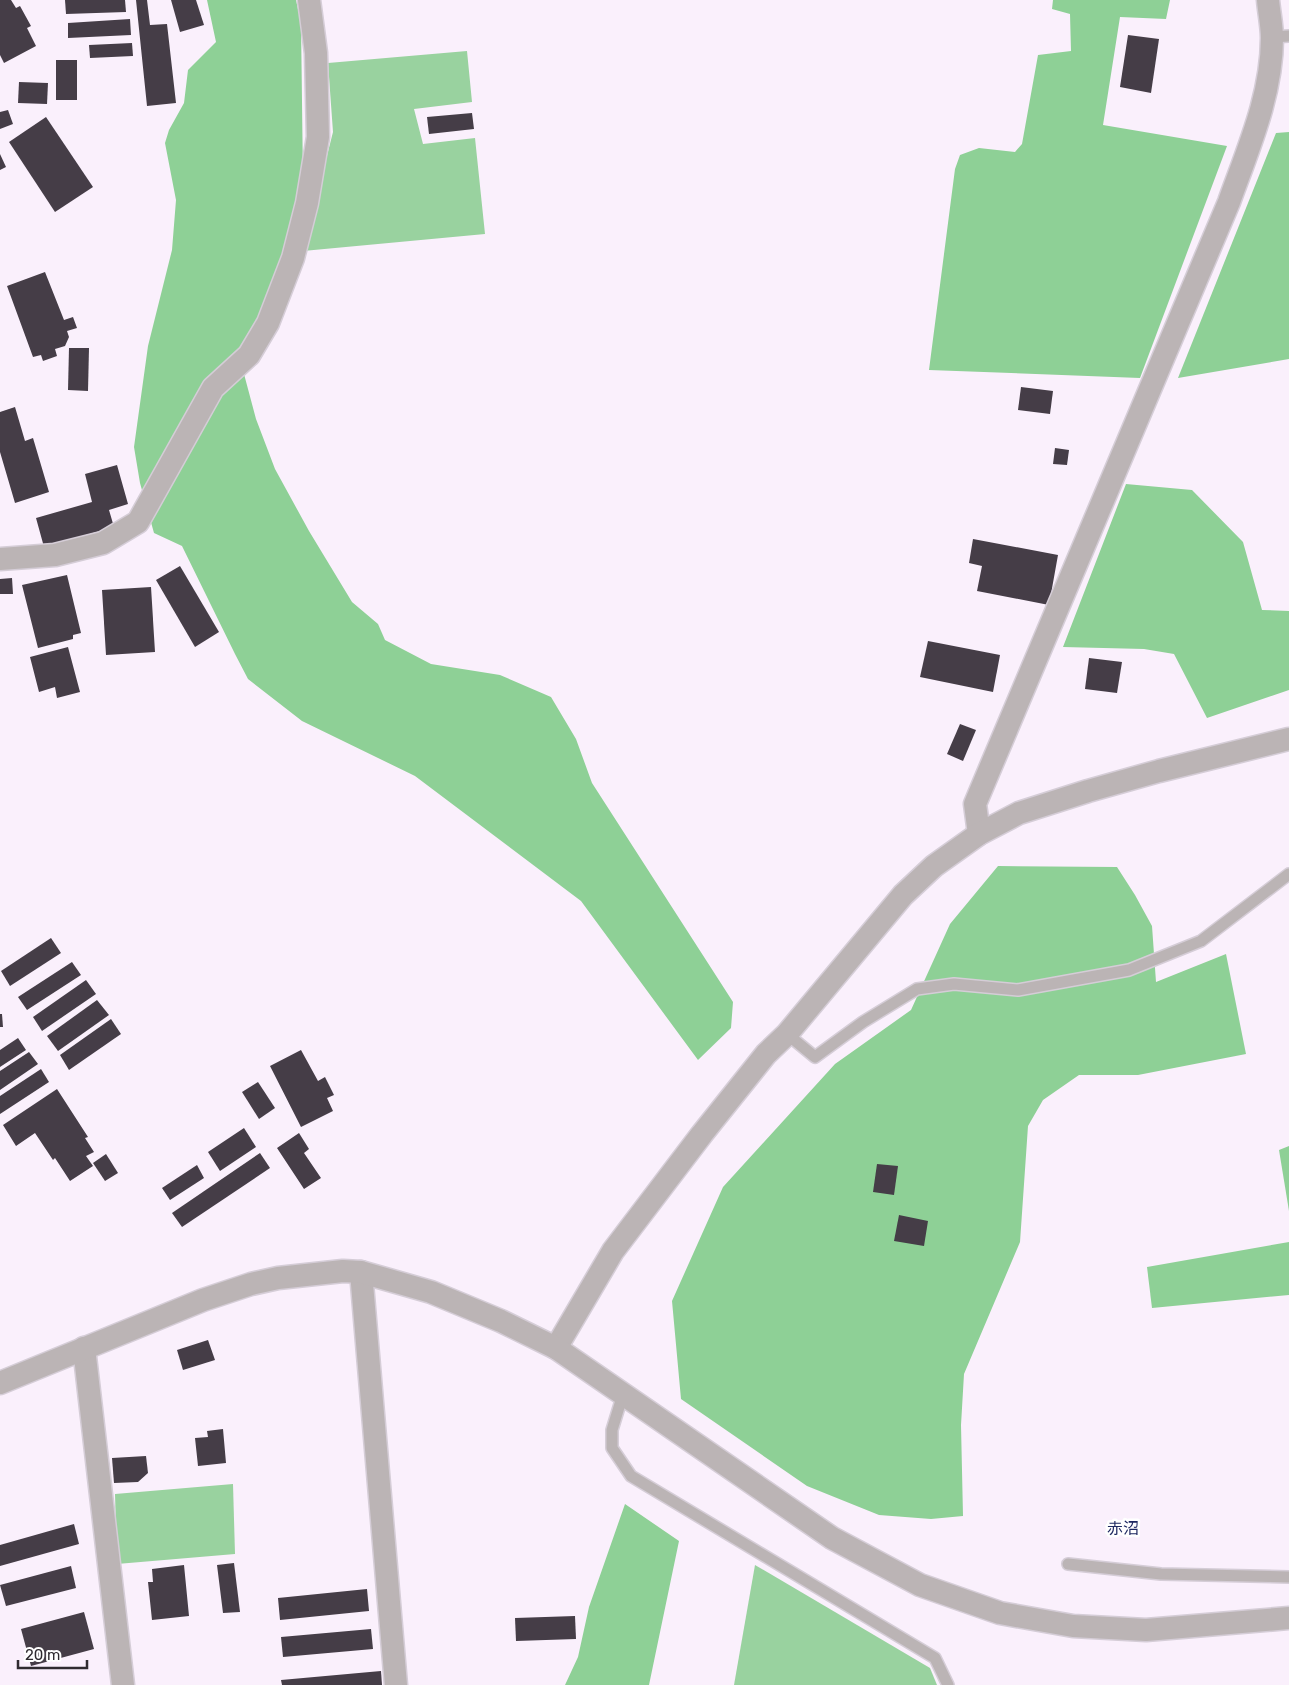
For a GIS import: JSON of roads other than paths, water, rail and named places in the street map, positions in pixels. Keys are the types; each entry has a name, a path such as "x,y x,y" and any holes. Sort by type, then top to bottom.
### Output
{"street":[{"path":"0,559 55,554 103,543 138,522 213,388 249,355 268,323 294,258 307,203 318,137 316,53 309,0"},
{"path":"979,834 975,804 1230,202 1256,124 1281,37 1268,0"},
{"path":"556,1348 613,1251 702,1134 766,1054 787,1034 904,895 934,866 979,834 1019,813 1159,771 1289,739"},
{"path":"0,1383 203,1300 251,1284 287,1277 343,1271 361,1272 431,1292 501,1321 556,1348 832,1538 920,1585 1000,1613 1073,1626 1146,1630 1289,1618"},
{"path":"361,1272 396,1685"},
{"path":"84,1348 123,1685"}],"lane":[{"path":"787,1034 815,1057 863,1022 917,989 954,984 1018,990 1129,970 1201,941 1289,874"},
{"path":"623,1394 612,1430 612,1448 631,1476 935,1658 948,1685"},
{"path":"1068,1564 1162,1574 1289,1577"}],"district":[{"name":"赤沼","path":"1123,1528"}]}
